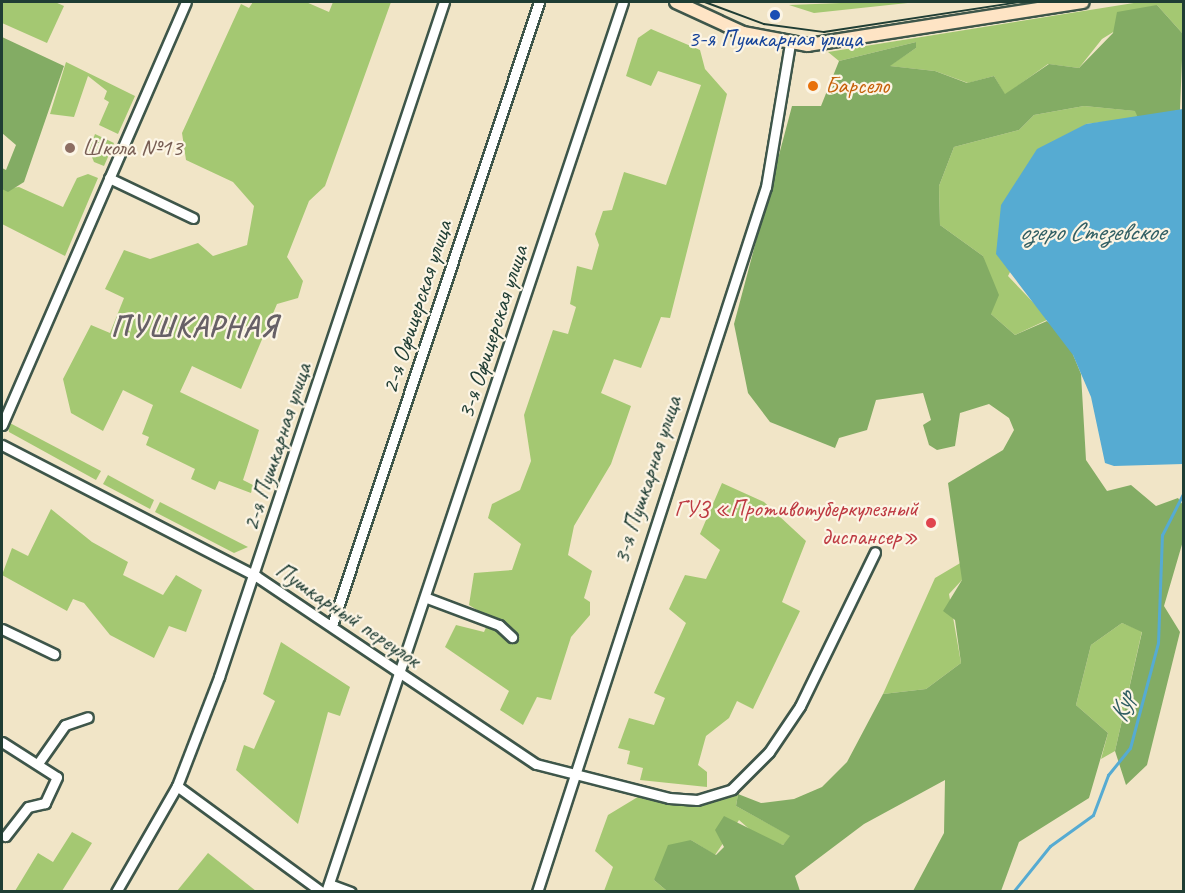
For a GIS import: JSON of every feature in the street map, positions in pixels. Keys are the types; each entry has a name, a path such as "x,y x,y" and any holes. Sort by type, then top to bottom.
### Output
{"main road":[{"path":"676,2 743,33 790,44 843,44 1083,2"}],"street":[{"path":"2,425 186,2"},
{"name":"2-я Пушкарная улица","path":"116,891 177,786 256,576 444,2"},
{"name":"2-я Офицерская улица","path":"332,625 539,2"},
{"name":"3-я Офицерская улица","path":"326,889 402,674 622,2"},
{"name":"3-я Пушкарная улица","path":"537,891 572,775 766,187 790,44"},
{"path":"109,178 193,218"},
{"name":"Пушкарный переулок","path":"3,449 256,576 536,764 669,798 706,798 732,789 769,752 800,706 875,552"},
{"path":"427,598 499,625 512,637"},
{"path":"2,629 54,654"},
{"path":"39,762 65,725 88,717"},
{"path":"2,742 39,762 57,777 45,803 28,807 5,837"},
{"path":"177,786 326,889 351,891"}],"green space":[{"path":"2,2 55,2 64,6 47,43 2,23"},
{"path":"253,2 306,2 329,12 333,2 391,2 325,186 309,201 287,257 303,281 298,298 277,304 241,389 192,366 180,392 259,430 243,480 253,485 251,493 219,481 215,490 191,479 195,469 146,445 149,437 142,434 153,405 123,390 103,431 71,413 63,379 91,325 110,333 124,298 105,289 124,250 150,259 198,243 213,256 247,245 254,206 233,182 186,160 182,133 241,4 249,8"},
{"path":"867,2 917,2 814,13 789,5"},
{"path":"1140,2 1183,2 1183,34 1157,5 1102,39 1079,68 1048,64 1005,95 994,76 968,83 935,71 889,66 916,48 916,42 839,61 828,52"},
{"path":"1157,5 1183,34 1180,110 1138,118 1135,111 1084,106 1034,115 1019,130 954,147 939,186 940,225 983,256 999,295 991,314 1015,335 1047,321 1067,340 1081,374 1086,460 1107,491 1131,485 1156,506 1178,498 1183,505 1183,541 1164,606 1180,632 1147,765 1126,785 1115,751 1142,632 1122,623 1091,645 1076,705 1108,733 1089,798 1019,842 1001,891 913,891 944,833 945,780 864,824 795,876 800,891 667,891 654,880 668,845 691,840 716,855 724,847 715,830 724,816 783,845 790,836 736,806 738,794 761,803 794,799 822,787 847,762 883,694 926,689 961,663 955,620 943,611 962,580 948,483 1003,450 1014,430 1009,418 989,404 960,413 955,446 937,450 929,445 923,425 931,420 923,393 876,400 867,430 839,438 835,448 770,422 748,393 734,324 792,106 821,106 839,61 916,42 916,48 890,66 935,71 967,83 994,76 1005,94 1049,64 1079,68 1113,33 1117,12"},
{"path":"651,29 700,50 705,69 727,94 670,318 661,317 641,368 614,359 601,393 631,406 611,464 574,526 568,555 592,571 584,598 590,602 590,615 571,637 551,700 537,697 523,725 500,710 509,691 445,647 456,625 484,632 490,618 469,605 474,573 512,570 521,544 488,518 492,504 520,490 531,461 524,415 553,330 568,334 576,307 570,304 577,266 592,270 599,245 595,234 603,211 612,210 624,172 666,185 701,85 658,71 651,86 626,76 638,38"},
{"path":"2,37 64,66 24,182 8,192 2,189 2,168 6,170 16,145 2,133"},
{"path":"66,62 135,96 118,134 99,125 109,102 104,99 107,91 88,76 74,117 50,114"},
{"path":"1084,106 1136,111 1138,118 1086,124 1008,276 1049,319 1015,335 991,314 983,256 940,225 939,186 954,147 1019,130 1034,115"},
{"path":"95,134 114,143 104,166 94,162 89,150"},
{"path":"88,174 98,178 65,256 2,224 2,189 19,187 63,207 77,178"},
{"path":"8,422 101,471 96,480 9,432"},
{"path":"108,475 154,500 150,509 103,484"},
{"path":"722,483 764,502 806,541 782,602 800,611 753,709 737,701 729,718 706,736 698,765 707,772 707,787 640,780 643,768 627,764 630,751 618,748 629,718 654,725 665,698 654,693 686,623 669,609 685,575 706,579 720,550 700,534"},
{"path":"160,502 248,547 234,553 155,512"},
{"path":"51,509 92,542 128,562 123,575 163,595 176,575 202,590 186,632 169,626 154,658 110,635 84,603 73,599 67,611 2,575 12,548 28,556"},
{"path":"962,562 962,580 949,594 961,663 926,689 883,694 935,578"},
{"path":"1122,623 1142,631 1115,751 1101,759 1108,733 1076,705 1091,645"},
{"path":"281,642 350,687 340,716 328,712 298,824 236,770 244,745 254,749 275,701 263,694"},
{"path":"738,794 736,806 791,836 783,845 756,835 739,820 715,855 691,840 654,880 667,891 604,891 613,867 595,851 608,815 641,795 689,804"},
{"path":"72,832 92,843 62,891 15,891 38,853 53,862"},
{"path":"208,853 256,891 177,891"}],"water":[{"name":"озеро Стезевское","path":"1183,109 1183,464 1114,466 1105,463 1091,397 1073,355 996,254 1001,205 1037,149 1086,124"}],"waterway":[{"name":"Кур","path":"1013,892 1050,846 1093,815 1108,775 1130,748 1158,643 1162,535 1184,492"}],"tram line":[{"path":"705,2 764,24 824,32 1019,2"}],"place":[{"name":"3-я Пушкарная улица","path":"775,15"},
{"name":"Барсело","path":"813,86"},
{"name":"Школа №13","path":"70,148"},
{"name":"ГУЗ «Противотуберкулезный диспансер»","path":"931,523"}],"district":[{"name":"ПУШКАРНАЯ","path":"195,326"}]}
